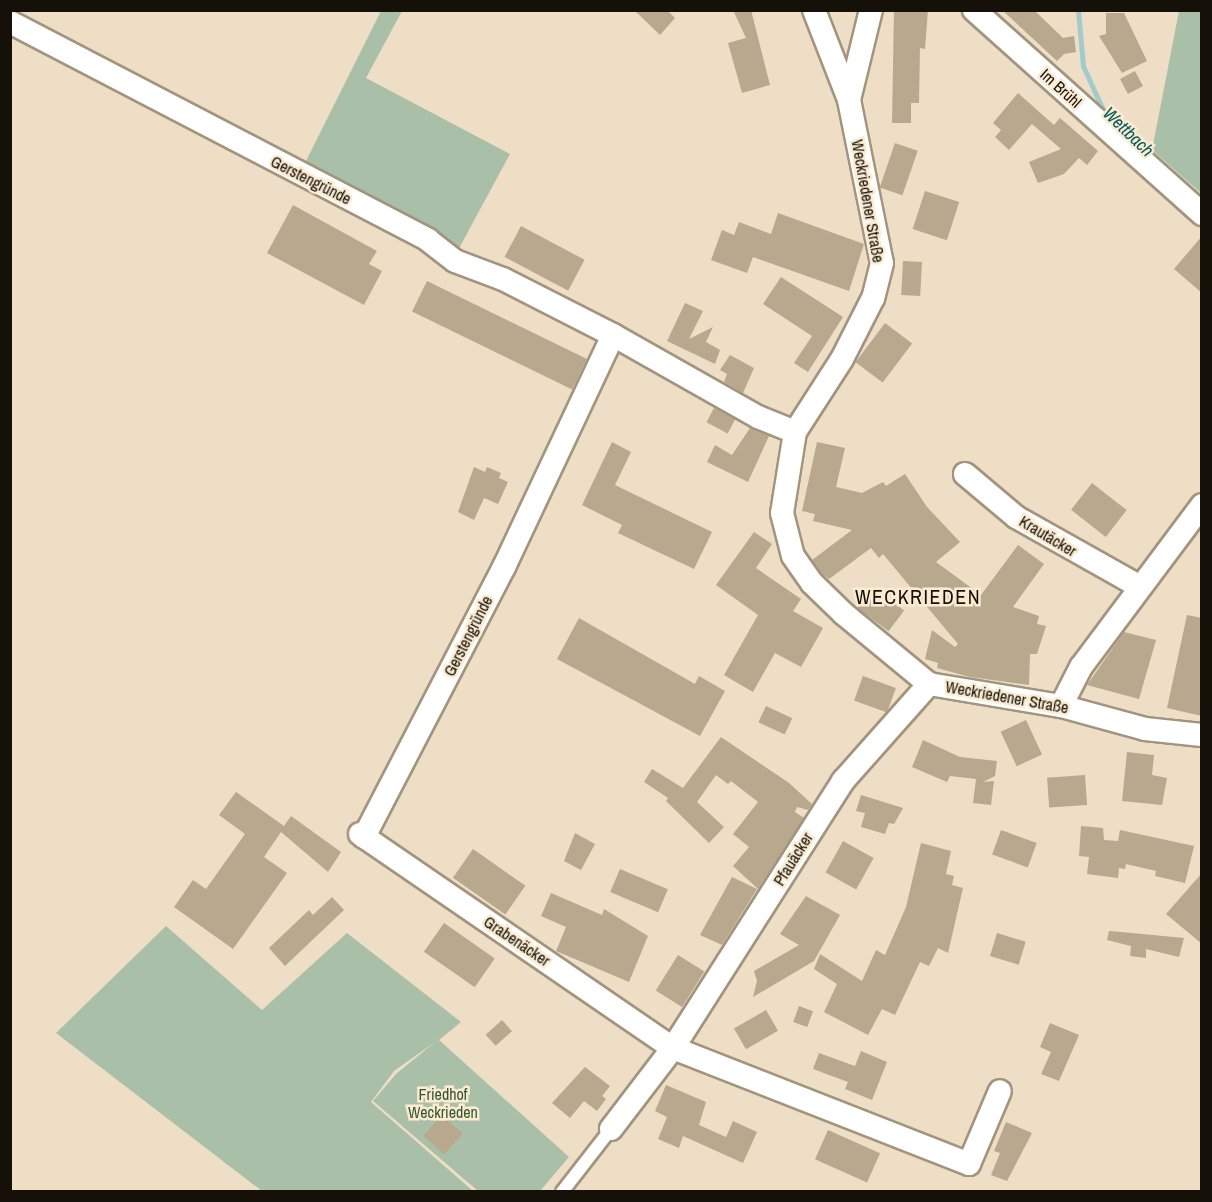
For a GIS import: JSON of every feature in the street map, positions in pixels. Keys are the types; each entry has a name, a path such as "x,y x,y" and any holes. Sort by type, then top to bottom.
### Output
{"street":[{"name":"Weckriedener Straße","path":"814,10 849,100 882,263 873,298 842,358 795,432 782,513 793,556 812,583 844,614 929,684 1061,706 1145,729 1202,735"},
{"path":"849,100 871,10"},
{"name":"Im Brühl","path":"974,10 1202,214"},
{"name":"Gerstengründe","path":"10,22 428,240 455,261 503,279 613,335 758,417 795,432"},
{"name":"Gerstengründe","path":"362,835 504,567 613,335"},
{"name":"Krautäcker","path":"965,474 1016,517 1140,587"},
{"path":"1061,706 1081,667 1202,505"},
{"name":"Pfauäcker","path":"611,1129 673,1048 843,781 929,684"},
{"name":"Grabenäcker","path":"362,835 673,1048"},
{"path":"673,1048 969,1164 1000,1091"}],"lane":[{"path":"562,1191 611,1129"}],"green space":[{"path":"381,11 402,11 366,78 510,154 457,252 303,167"},
{"path":"1179,11 1201,11 1201,193 1152,150"},
{"name":"Friedhof Weckrieden","path":"166,926 262,1010 347,933 461,1022 439,1040 569,1157 540,1191 478,1191 373,1101 396,1074 435,1042 394,1071 371,1102 473,1191 262,1191 56,1033"}],"building":[{"path":"634,10 667,10 675,18 660,35"},
{"path":"733,10 751,10 770,85 742,93 728,43 746,38"},
{"path":"894,10 928,10 925,49 920,48 919,103 911,103 911,123 892,123"},
{"path":"1002,10 1034,10 1063,38 1074,36 1076,52 1064,54 1057,61"},
{"path":"1106,13 1124,13 1147,61 1122,73 1099,36 1106,34"},
{"path":"1135,71 1143,86 1128,94 1120,79"},
{"path":"1018,93 1054,125 1060,118 1098,151 1087,165 1079,158 1064,174 1038,183 1029,162 1061,149 1032,124 1009,150 995,137 1001,130 993,123"},
{"path":"895,143 918,151 902,195 880,187"},
{"path":"925,191 959,202 947,240 913,229"},
{"path":"293,205 377,251 369,264 382,271 364,305 267,253"},
{"path":"778,213 864,244 849,291 753,257 747,273 711,260 722,230 734,235 739,222 771,234"},
{"path":"521,226 585,260 568,291 505,257"},
{"path":"1202,236 1202,293 1174,269"},
{"path":"903,261 922,262 920,296 901,295"},
{"path":"781,277 843,317 808,372 794,363 812,336 763,304"},
{"path":"427,281 587,359 572,390 412,312"},
{"path":"685,303 703,311 689,339 713,327 706,342 720,350 715,364 667,341"},
{"path":"885,323 912,343 883,383 856,362"},
{"path":"730,355 754,368 743,393 724,382 727,374 720,370"},
{"path":"714,408 735,419 728,433 706,422"},
{"path":"750,428 769,436 748,482 707,462 715,445 732,455"},
{"path":"612,442 631,452 615,485 712,532 694,569 618,533 622,525 582,505"},
{"path":"817,442 845,448 836,487 862,493 883,482 886,486 905,474 927,507 960,542 936,562 981,595 1018,545 1044,564 1013,607 1039,616 1037,624 1046,626 1037,654 1030,654 1029,685 970,677 937,668 938,663 925,659 932,630 955,647 958,644 883,554 879,558 871,548 829,579 822,574 812,560 852,530 813,521 815,514 802,511"},
{"path":"474,467 485,472 487,467 501,473 499,478 508,482 498,504 484,498 474,520 458,512"},
{"path":"1092,483 1127,510 1106,537 1071,510"},
{"path":"754,532 772,544 756,568 801,599 793,611 823,628 801,667 775,653 753,692 724,675 758,615 716,585"},
{"path":"873,587 904,610 888,631 857,608"},
{"path":"1187,615 1202,618 1202,716 1167,708"},
{"path":"579,618 695,684 699,676 725,691 700,736 557,659"},
{"path":"1124,632 1156,640 1139,699 1087,685"},
{"path":"863,676 896,688 887,712 854,700"},
{"path":"766,706 792,718 785,735 758,722"},
{"path":"1026,720 1042,754 1017,766 1001,732"},
{"path":"721,737 789,783 812,804 808,810 797,807 795,812 804,818 758,889 733,866 749,847 733,834 758,802 731,781 728,784 716,775 697,802 724,827 709,843 666,801 668,798 644,782 652,769 683,788"},
{"path":"923,740 960,757 997,761 995,776 983,782 994,781 991,805 973,803 976,779 950,776 947,782 912,767"},
{"path":"1127,752 1154,755 1152,775 1167,778 1162,805 1122,801"},
{"path":"1085,775 1087,805 1049,808 1047,778"},
{"path":"236,792 284,826 291,816 341,852 328,872 281,832 264,857 287,873 233,949 174,907 193,880 206,889 245,834 219,815"},
{"path":"861,795 903,808 894,824 889,823 885,834 861,827 865,813 856,811"},
{"path":"1081,826 1103,828 1104,840 1118,841 1120,830 1194,846 1185,883 1155,876 1156,871 1126,864 1125,869 1119,868 1118,878 1087,874 1089,857 1079,856"},
{"path":"1001,830 1037,843 1028,867 992,854"},
{"path":"575,833 595,844 581,870 564,861"},
{"path":"843,841 874,858 856,889 826,872"},
{"path":"921,843 951,851 946,874 954,876 952,885 963,888 948,953 938,948 929,966 920,962 895,1015 882,1009 868,1035 824,1012 837,984 814,969 820,954 862,981 876,950 885,955 906,907"},
{"path":"473,849 525,886 505,914 453,878"},
{"path":"620,869 668,889 658,912 610,892"},
{"path":"1202,873 1202,944 1166,914"},
{"path":"732,877 757,889 722,945 700,935"},
{"path":"551,893 602,915 604,909 648,936 629,982 556,951 566,927 541,916"},
{"path":"806,896 840,915 814,961 753,997 757,981 754,971 799,945 780,934"},
{"path":"332,897 344,910 285,966 269,948 309,910 313,915"},
{"path":"444,923 495,959 475,987 424,952"},
{"path":"1109,931 1184,938 1179,957 1146,949 1146,958 1130,956 1131,946 1107,940"},
{"path":"997,933 1026,942 1019,965 990,956"},
{"path":"678,955 704,971 682,1007 656,991"},
{"path":"799,1006 813,1011 807,1027 793,1022"},
{"path":"766,1010 778,1031 746,1049 734,1028"},
{"path":"502,1020 512,1031 496,1046 486,1035"},
{"path":"1050,1023 1079,1035 1059,1081 1041,1074 1051,1052 1040,1047"},
{"path":"861,1051 887,1062 872,1100 845,1089 848,1082 813,1069 819,1053 855,1066"},
{"path":"585,1067 610,1086 602,1096 606,1099 597,1111 584,1101 570,1118 552,1103"},
{"path":"666,1085 706,1102 699,1125 726,1137 733,1121 757,1132 743,1163 683,1136 679,1148 658,1139 667,1117 655,1111"},
{"path":"442,1115 463,1134 444,1155 423,1136"},
{"path":"1006,1122 1032,1133 1007,1181 991,1175 1000,1153 994,1151"},
{"path":"828,1130 880,1153 867,1182 815,1159"}],"waterway":[{"name":"Wettbach","path":"1078,10 1083,66 1104,112"}],"district":[{"name":"WECKRIEDEN","path":"918,596"}]}
